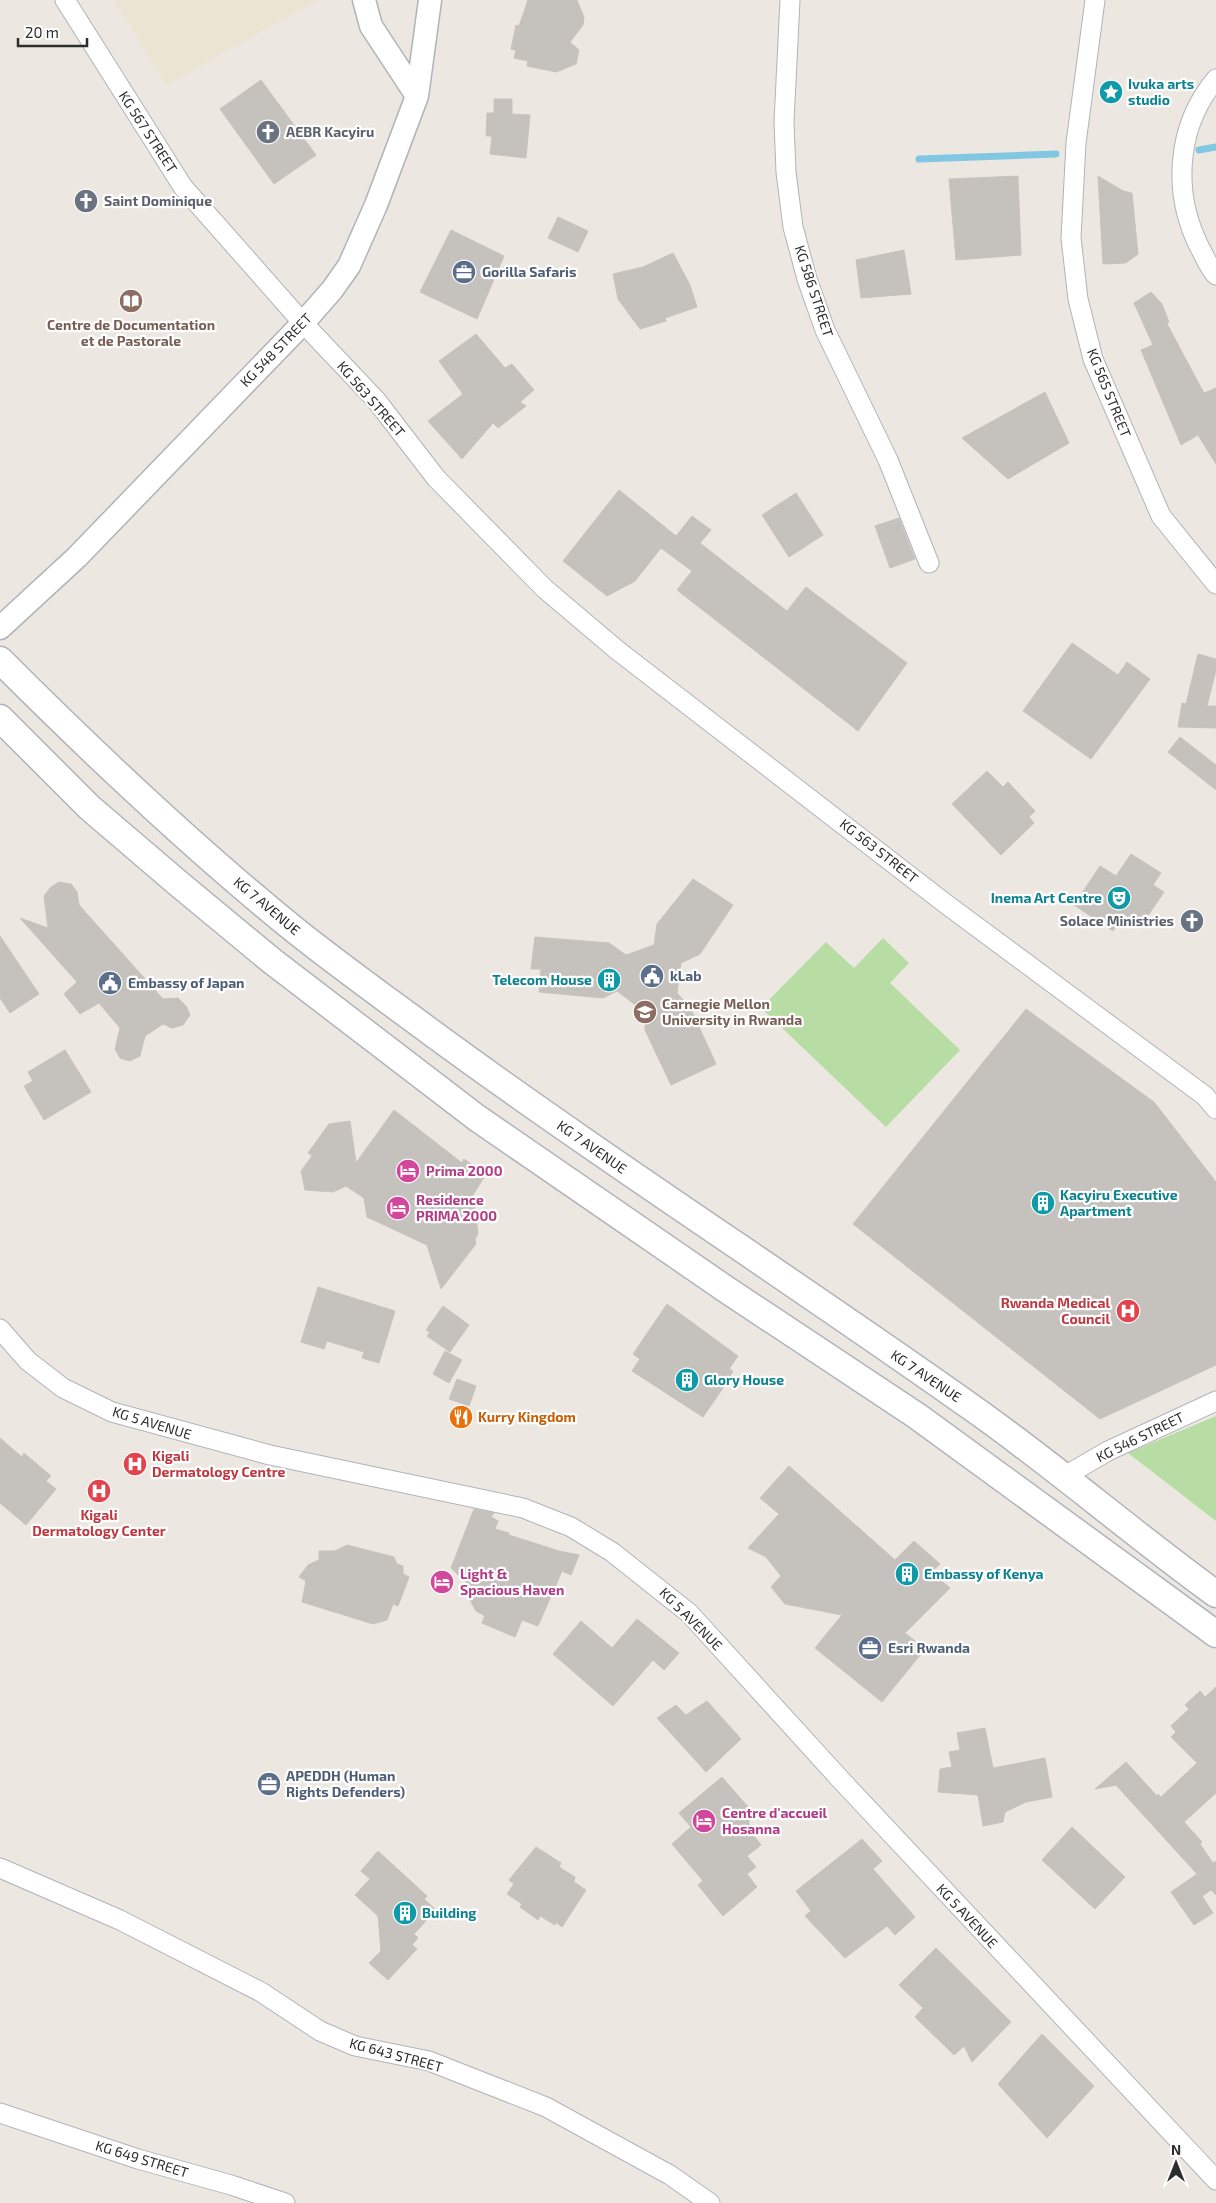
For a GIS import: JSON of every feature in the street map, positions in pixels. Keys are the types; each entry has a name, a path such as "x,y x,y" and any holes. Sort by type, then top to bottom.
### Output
{"main road":[{"name":"KG 7 AVENUE","path":"0,660 106,765 199,850 306,939 510,1090 971,1407 1065,1476 1157,1551 1216,1594"},
{"path":"0,718 90,808 179,884 272,961 477,1118 727,1290 917,1416 1216,1634"}],"street":[{"name":"KG 567 STREET","path":"65,0 182,187 303,323"},
{"path":"364,0 371,26 417,96"},
{"name":"KG 548 STREET","path":"0,628 77,557 303,323 332,290 349,266 376,205 417,96 430,0"},
{"name":"KG 586 STREET","path":"790,0 784,122 786,172 793,227 807,279 825,330 888,460 929,563"},
{"name":"KG 565 STREET","path":"1095,0 1076,143 1071,238 1078,299 1094,359 1161,516 1216,584"},
{"path":"1216,79 1202,96 1190,121 1181,162 1188,226 1216,275"},
{"name":"KG 563 STREET","path":"303,323 376,400 436,478 545,588 618,650 946,904 1205,1096 1216,1109"},
{"name":"KG 5 AVENUE","path":"0,1329 28,1361 63,1388 112,1412 270,1455 524,1508 571,1527 612,1552 689,1613 840,1779 1216,2180"},
{"name":"KG 546 STREET","path":"1065,1476 1108,1451 1216,1401"},
{"name":"KG 643 STREET","path":"0,1868 156,1938 261,1992 329,2034 355,2046 429,2061 546,2107 670,2175 710,2203"},
{"name":"KG 649 STREET","path":"0,2113 138,2159 231,2185 285,2203"}],"shaded area":[{"path":"114,0 318,0 166,85"}],"green space":[{"path":"883,938 909,963 890,983 960,1050 886,1127 761,1008 826,942 854,968"},
{"path":"1216,1416 1216,1521 1128,1453"}],"building":[{"path":"528,0 577,0 584,17 583,25 570,42 579,50 576,64 556,72 527,66 528,61 514,58 516,50 511,49 516,25 519,26"},
{"name":"AEBR Kacyiru","path":"261,80 316,155 274,184 220,109"},
{"path":"494,99 512,99 512,114 530,115 526,158 490,154 492,136 486,136 487,113 494,113"},
{"path":"1018,176 1021,255 956,260 949,179"},
{"path":"1098,176 1123,191 1132,193 1138,254 1126,263 1103,264"},
{"path":"558,217 588,231 578,252 548,238"},
{"path":"451,230 504,256 477,319 420,292"},
{"path":"904,250 911,294 861,298 856,260"},
{"path":"673,253 690,285 697,307 665,318 666,321 640,329 618,299 613,274 643,267"},
{"path":"1151,292 1162,304 1169,322 1167,324 1204,393 1216,388 1216,464 1198,435 1181,445 1141,350 1153,345 1134,303"},
{"path":"476,334 505,368 512,364 534,390 520,402 526,406 498,428 493,423 462,459 428,421 463,394 439,361"},
{"path":"1045,392 1069,443 1008,479 962,438"},
{"path":"619,490 676,536 692,516 711,530 700,543 787,611 806,587 907,663 858,731 677,590 692,571 661,548 635,581 607,596 563,561"},
{"path":"796,493 823,535 789,557 762,515"},
{"path":"899,518 915,559 890,568 875,526"},
{"path":"1072,643 1118,675 1127,662 1150,679 1091,759 1023,711"},
{"path":"1198,654 1216,659 1216,670 1207,706 1216,706 1216,728 1178,727 1182,703 1186,704"},
{"path":"1180,737 1216,765 1216,790 1168,752"},
{"path":"987,771 1003,787 1008,782 1035,811 1029,817 1034,823 1001,855 952,804"},
{"name":"Inema Art Centre","path":"1131,854 1161,873 1153,885 1164,892 1141,926 1124,914 1113,931 1074,905 1100,866 1116,876"},
{"name":"Telecom House","path":"693,879 733,905 700,954 681,963 677,993 690,1007 716,1064 671,1085 645,1030 645,1012 617,991 603,998 539,992 541,969 531,969 535,937 609,943 626,955 654,945 657,924"},
{"path":"59,882 71,884 77,892 79,905 163,999 178,998 186,1006 190,1015 183,1025 172,1028 163,1024 145,1036 140,1056 130,1061 120,1058 115,1049 120,1028 99,1003 80,1014 64,994 77,982 20,918 48,928 44,896 50,888"},
{"path":"0,936 39,994 10,1013 0,998"},
{"name":"Kacyiru Executive Apartment","path":"1026,1009 1154,1102 1216,1182 1216,1365 1100,1419 853,1224"},
{"path":"65,1050 91,1092 44,1120 24,1086 33,1081 28,1072"},
{"path":"394,1110 462,1163 464,1159 486,1174 473,1195 478,1234 475,1239 476,1244 441,1289 427,1245 367,1217 364,1198 346,1186 333,1192 305,1190 301,1171 312,1156 308,1153 329,1124 350,1121 356,1163"},
{"path":"318,1287 395,1311 379,1363 362,1358 364,1352 327,1341 324,1349 301,1342"},
{"name":"Glory House","path":"667,1304 738,1356 729,1369 733,1371 703,1417 632,1371 640,1359 633,1354"},
{"path":"443,1306 469,1325 450,1352 427,1336 430,1332 426,1330"},
{"path":"445,1351 462,1360 449,1383 433,1374"},
{"path":"457,1379 476,1386 469,1406 449,1399"},
{"path":"0,1438 22,1457 24,1453 51,1476 46,1481 56,1489 26,1525 0,1503"},
{"path":"789,1466 895,1560 914,1541 940,1564 931,1572 950,1588 905,1633 925,1649 882,1702 815,1648 842,1615 785,1604 771,1587 781,1576 766,1557 748,1548 779,1514 760,1498"},
{"path":"474,1509 494,1513 491,1517 498,1521 495,1529 559,1551 579,1555 571,1575 562,1571 538,1626 522,1620 515,1637 482,1623 485,1616 476,1611 470,1600 474,1590 451,1568"},
{"path":"347,1545 394,1557 397,1564 403,1566 403,1574 409,1577 398,1606 393,1604 387,1620 373,1624 302,1602 306,1581 299,1577 308,1565 319,1560 319,1551 335,1551"},
{"path":"637,1619 679,1653 664,1670 653,1660 613,1706 553,1654 581,1621 612,1648"},
{"path":"1216,1687 1216,1793 1184,1822 1202,1842 1200,1844 1213,1863 1216,1861 1216,1895 1211,1890 1202,1896 1213,1913 1194,1925 1171,1892 1197,1874 1116,1785 1095,1789 1126,1762 1157,1796 1158,1794 1161,1797 1197,1763 1171,1737 1176,1732 1171,1726 1189,1709 1185,1705 1200,1691 1205,1697"},
{"path":"707,1701 741,1739 706,1772 657,1718 676,1705 686,1715"},
{"path":"985,1728 993,1768 1045,1758 1052,1797 1026,1802 1005,1812 1003,1822 983,1826 978,1795 938,1792 940,1769 952,1767 949,1752 960,1750 957,1733"},
{"path":"722,1777 756,1816 748,1822 754,1829 751,1832 761,1845 747,1856 756,1867 747,1874 757,1887 723,1916 698,1885 703,1881 672,1844 691,1827 679,1813"},
{"path":"1072,1827 1125,1877 1095,1909 1042,1860"},
{"path":"862,1839 882,1861 873,1869 915,1917 895,1935 887,1926 845,1958 805,1916 811,1911 796,1891"},
{"path":"536,1847 561,1863 559,1867 575,1877 574,1882 586,1890 562,1927 556,1922 555,1925 540,1916 538,1920 520,1907 522,1904 507,1894 514,1884 509,1880"},
{"name":"Building","path":"378,1851 427,1896 424,1899 436,1910 414,1934 418,1938 412,1945 417,1949 388,1980 369,1963 381,1951 378,1916 355,1895 370,1879 361,1871"},
{"path":"936,1948 1011,2022 972,2062 964,2046 954,2055 915,2017 923,2008 899,1985"},
{"path":"1042,2034 1094,2086 1047,2138 998,2084"}],"waterway":[{"path":"1199,150 1216,147"},
{"path":"919,159 1056,154"}],"place":[{"name":"Ivuka arts studio","path":"1111,92"},
{"name":"AEBR Kacyiru","path":"268,132"},
{"name":"Saint Dominique","path":"86,201"},
{"name":"Gorilla Safaris","path":"464,272"},
{"name":"Centre de Documentation et de Pastorale","path":"131,301"},
{"name":"Inema Art Centre","path":"1119,898"},
{"name":"Solace Ministries","path":"1192,921"},
{"name":"kLab","path":"652,976"},
{"name":"Telecom House","path":"609,980"},
{"name":"Embassy of Japan","path":"110,983"},
{"name":"Carnegie Mellon University in Rwanda","path":"645,1012"},
{"name":"Prima 2000","path":"408,1171"},
{"name":"Kacyiru Executive Apartment","path":"1043,1203"},
{"name":"Residence PRIMA 2000","path":"398,1208"},
{"name":"Rwanda Medical Council","path":"1128,1311"},
{"name":"Glory House","path":"687,1380"},
{"name":"Kurry Kingdom","path":"461,1417"},
{"name":"Kigali Dermatology Centre","path":"135,1464"},
{"name":"Kigali Dermatology Center","path":"99,1491"},
{"name":"Embassy of Kenya","path":"907,1574"},
{"name":"Light & Spacious Haven","path":"442,1582"},
{"name":"Esri Rwanda","path":"870,1648"},
{"name":"APEDDH (Human Rights Defenders)","path":"269,1784"},
{"name":"Centre d'accueil Hosanna","path":"704,1821"},
{"name":"Building","path":"405,1913"}]}
